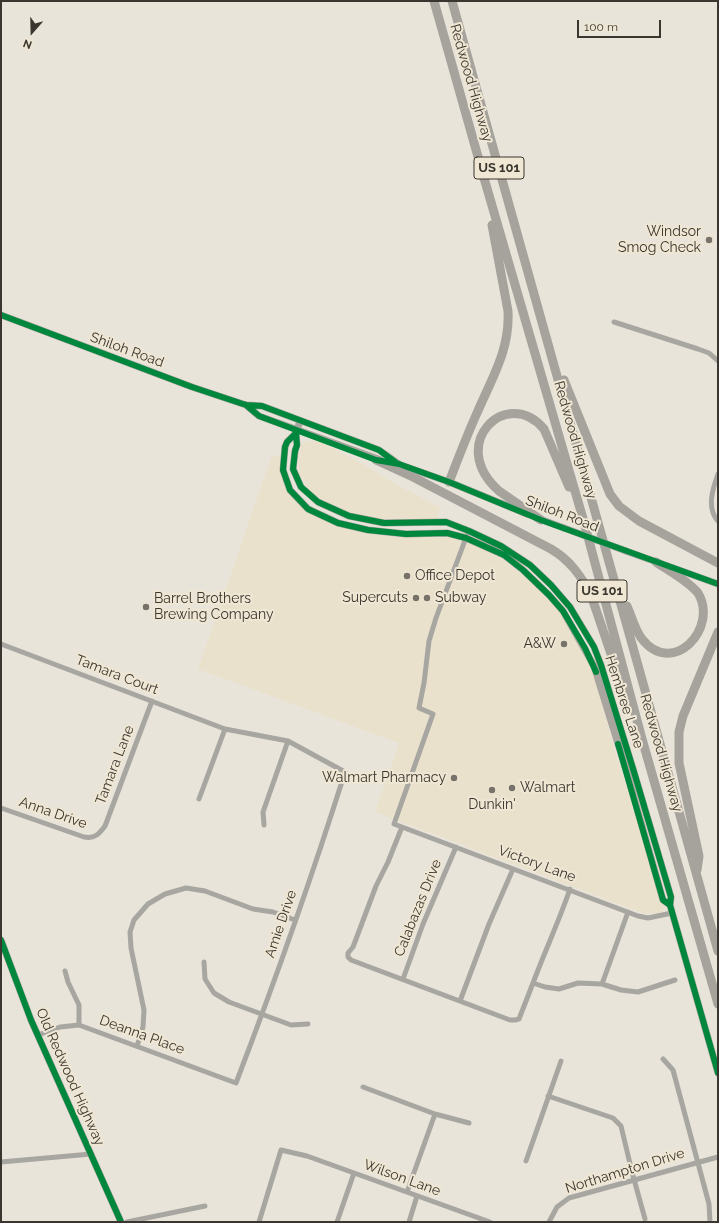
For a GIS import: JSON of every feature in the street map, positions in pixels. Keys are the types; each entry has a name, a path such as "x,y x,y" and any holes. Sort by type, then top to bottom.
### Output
{"highway":[{"name":"Redwood Highway","path":"434,1 584,522 642,739 718,1004"},
{"name":"Redwood Highway","path":"452,1 718,952"},
{"path":"449,482 476,414 501,360 507,336 508,311 484,178"},
{"path":"547,339 610,494 619,506 639,521 718,563"},
{"path":"542,520 499,491 489,481 482,468 478,452 481,436 490,424 503,416 517,414 524,415 532,418 544,429 584,522"},
{"path":"376,460 413,477 551,549 560,554 574,567 591,595 618,678 642,739"},
{"path":"610,563 643,640 653,648 664,652 677,653 690,648 700,637 707,622 706,607 698,593 656,562"},
{"path":"696,874 699,856 679,762 679,732 683,716 718,632"}],"main road":[{"name":"Shiloh Road","path":"1,315 186,384 246,404 262,406 379,450 399,464"},
{"name":"Shiloh Road","path":"246,404 259,416 296,431 376,460 399,464 449,482 542,520 718,584"},
{"name":"Hembree Lane","path":"300,421 296,431 287,442 283,470 290,490 308,509 338,523 368,530 406,534 468,534"},
{"name":"Hembree Lane","path":"296,431 297,445 293,469 301,487 318,502 349,516 384,523 412,524 446,522 468,534 501,546 535,570 551,585 570,607 594,647 601,665 671,897 670,905 672,913 718,1073"},
{"path":"368,530 378,527 403,529 408,528 412,524"},
{"name":"Old Redwood Highway","path":"1,940 17,985 38,1035 121,1222"}],"street":[{"path":"614,322 709,353 718,361"},
{"path":"718,474 714,485 711,506 714,516 718,521"},
{"name":"Victory Lane","path":"468,534 436,618 429,641 424,683 419,708 433,714 394,824 628,912 648,918 672,913"},
{"name":"Tamara Court","path":"1,644 225,729 288,741 345,772"},
{"name":"Tamara Lane","path":"97,836 105,826 152,701"},
{"path":"199,800 225,729"},
{"path":"264,825 263,812 288,741"},
{"name":"Amie Drive","path":"236,1083 324,839 345,772"},
{"name":"Anna Drive","path":"1,808 84,837 90,838 97,836"},
{"path":"402,827 388,862 376,886 353,948 348,953 348,957 510,1020 519,1019 570,890"},
{"name":"Calabazas Drive","path":"403,979 423,924 456,847"},
{"path":"460,1001 489,924 513,869"},
{"path":"137,1046 143,1028 144,1010 131,948 130,932 134,920 148,904 165,894 186,888 205,891 253,909 273,912 295,920"},
{"path":"602,984 628,912"},
{"path":"204,962 205,979 214,993 229,1002 291,1025 308,1024"},
{"path":"64,971 79,1005 79,1025"},
{"path":"533,983 559,989 578,982 602,984 621,990 638,992 675,980"},
{"name":"Deanna Place","path":"38,1035 60,1027 79,1025 236,1083"},
{"path":"663,1059 673,1070 709,1204 710,1222"},
{"path":"526,1161 561,1061"},
{"path":"363,1087 435,1114 469,1123"},
{"path":"548,1096 612,1118 621,1126 645,1219"},
{"path":"407,1192 435,1114"},
{"name":"Wilson Lane","path":"259,1222 281,1150 307,1156 480,1220 490,1222"},
{"path":"1,1162 91,1154"},
{"name":"Northampton Drive","path":"549,1222 557,1207 569,1198 718,1157"},
{"path":"337,1222 354,1173"},
{"path":"408,1222 417,1196"},
{"path":"126,1222 205,1206"}],"shaded area":[{"path":"319,441 366,466 395,484 440,507 437,520 397,521 360,516 333,506 311,493 300,475 298,459 302,442"},
{"path":"272,455 281,458 284,487 304,510 352,530 396,537 448,537 477,546 501,558 528,580 554,605 569,625 594,672 614,749 647,847 665,907 661,913 645,914 375,812 399,743 198,669"}],"cycle path":[{"path":"1,315 192,387 246,405 262,406 379,450 395,462"},
{"path":"246,405 259,416 376,460 399,464 449,482 541,520 718,584"},
{"path":"296,433 297,445 293,469 301,487 318,502 349,516 384,523 446,522 469,531 501,546 530,565 551,585 570,607 594,647 601,665 671,897 670,905 718,1073"},
{"path":"296,433 287,442 285,447 283,470 290,490 308,509 338,523 368,530 406,534 447,533 466,538 504,555 523,570 563,611 585,648 596,672"},
{"path":"618,744 663,900 670,905"},
{"path":"1,940 31,1020 121,1222"}],"place":[{"name":"Windsor Smog Check","path":"709,240"},
{"name":"Office Depot","path":"407,576"},
{"name":"Supercuts","path":"416,598"},
{"name":"Subway","path":"427,598"},
{"name":"Barrel Brothers Brewing Company","path":"146,607"},
{"name":"A&W","path":"564,644"},
{"name":"Walmart Pharmacy","path":"454,778"},
{"name":"Walmart","path":"512,788"},
{"name":"Dunkin'","path":"492,790"}]}
